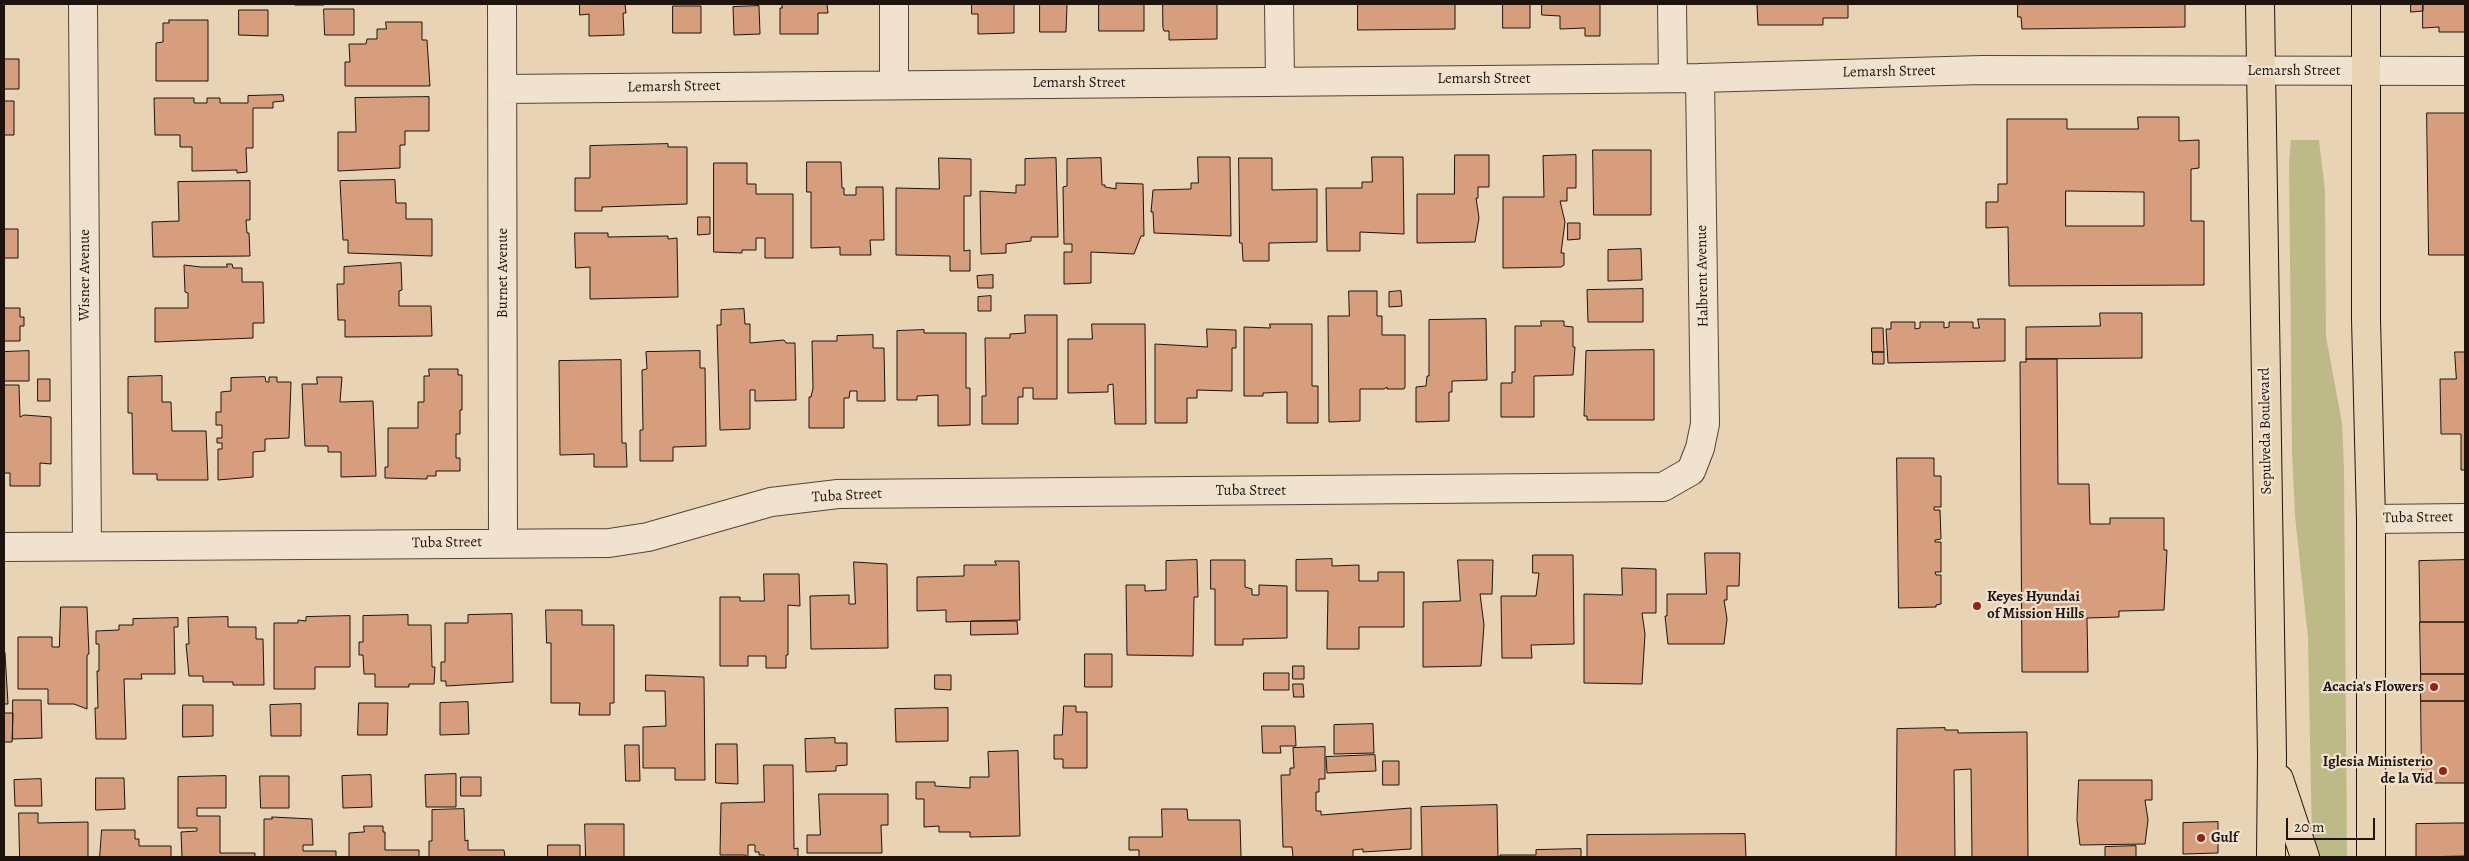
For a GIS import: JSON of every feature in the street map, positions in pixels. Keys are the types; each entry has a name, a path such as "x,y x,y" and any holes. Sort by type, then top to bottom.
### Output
{"main road":[{"name":"Sepulveda Boulevard","path":"2260,4 2272,756 2271,857"},
{"path":"2366,4 2366,319 2371,519 2372,857"},
{"path":"2272,756 2305,857"}],"street":[{"name":"Wisner Avenue","path":"83,4 87,546"},
{"name":"Burnet Avenue","path":"502,4 503,542"},
{"path":"894,4 894,84"},
{"path":"1279,4 1280,81"},
{"path":"1672,4 1673,78"},
{"name":"Lemarsh Street","path":"503,89 1700,78 1914,71 2465,71"},
{"name":"Halbrent Avenue","path":"1691,471 1700,448 1705,424 1700,78"},
{"name":"Tuba Street","path":"4,547 503,542 609,543 648,537 771,502 838,494 1663,487 1691,471"},
{"name":"Tuba Street","path":"2371,519 2465,518"}],"shaded area":[{"path":"2291,140 2319,140 2325,190 2326,337 2342,423 2344,468 2347,857 2314,857 2312,844 2308,638 2295,516 2292,451 2289,163"}],"building":[{"path":"324,4 324,5 295,5"},
{"path":"580,4 625,4 626,13 623,13 624,35 589,36 589,14 580,15"},
{"path":"782,4 827,4 828,13 818,13 818,34 780,34 780,8 782,8"},
{"path":"972,4 1014,4 1014,33 978,34 978,14 972,14"},
{"path":"1040,4 1067,4 1066,32 1040,32"},
{"path":"1099,4 1144,4 1144,31 1099,31"},
{"path":"1163,4 1217,4 1217,39 1169,40 1169,31 1164,31 1163,28"},
{"path":"1358,4 1455,4 1455,29 1358,30"},
{"path":"1503,4 1530,4 1530,28 1503,28"},
{"path":"1542,4 1600,4 1600,36 1585,36 1585,28 1560,29 1560,16 1542,15"},
{"path":"1751,4 1848,4 1848,18 1823,18 1823,25 1758,25 1757,5"},
{"path":"2018,4 2185,4 2185,27 2022,29 2021,17 2018,17"},
{"path":"2411,4 2423,4 2423,11 2411,12"},
{"path":"2423,4 2465,4 2465,32 2439,32 2439,27 2423,28"},
{"path":"673,6 701,6 701,33 673,33"},
{"path":"759,6 760,34 734,35 733,7"},
{"path":"324,9 354,9 354,35 325,35"},
{"path":"239,10 268,10 268,36 239,35"},
{"path":"169,20 208,20 208,81 156,81 156,43 163,42 163,23 169,23"},
{"path":"386,22 422,22 422,40 427,40 430,86 345,86 345,62 350,62 349,44 366,44 367,39 377,39 377,29 386,29"},
{"path":"4,59 19,59 19,89 4,89"},
{"path":"283,95 284,101 273,102 273,108 253,108 253,148 246,148 247,172 237,173 237,170 192,171 192,147 180,147 180,135 155,135 154,98 194,98 194,103 207,103 207,98 220,98 220,103 248,103 248,96"},
{"path":"429,97 429,131 405,131 405,145 400,145 400,168 338,171 338,132 356,132 355,98"},
{"path":"4,101 14,101 14,135 4,135"},
{"path":"2427,113 2465,113 2465,255 2429,255"},
{"path":"2138,117 2179,117 2179,141 2199,140 2199,168 2191,169 2191,221 2204,221 2204,285 2009,286 2008,227 1986,228 1986,202 1998,202 1998,184 2007,184 2007,119 2067,119 2067,129 2138,129","holes":["2066,191 2144,192 2144,226 2066,226"]},
{"path":"668,144 668,147 687,147 687,204 602,207 602,211 575,211 575,178 590,178 590,146"},
{"path":"1593,150 1651,150 1651,215 1594,215"},
{"path":"1455,155 1489,155 1489,187 1478,187 1478,198 1476,198 1479,218 1475,242 1417,243 1417,194 1454,194"},
{"path":"1576,155 1576,188 1567,188 1567,201 1560,201 1565,222 1561,253 1564,253 1564,265 1561,267 1503,268 1503,197 1544,197 1543,156"},
{"path":"1198,157 1230,157 1231,236 1154,233 1153,212 1151,212 1153,190 1191,189 1191,183 1198,183"},
{"path":"1372,157 1403,157 1404,234 1360,232 1360,251 1327,251 1326,188 1362,188 1362,182 1372,182"},
{"path":"939,158 971,159 971,196 964,196 964,251 970,250 970,271 950,271 950,256 896,255 896,188 939,189"},
{"path":"1056,158 1058,237 1031,237 1031,241 1006,244 1006,253 981,254 980,191 1016,193 1016,185 1025,185 1025,159"},
{"path":"1101,158 1102,185 1105,185 1105,187 1116,189 1116,183 1143,184 1144,236 1141,236 1134,254 1091,252 1091,283 1064,284 1064,252 1072,252 1072,244 1064,244 1063,187 1067,186 1067,159"},
{"path":"1239,158 1272,158 1272,190 1317,189 1317,242 1269,243 1269,261 1243,261 1242,243 1240,243"},
{"path":"807,162 841,162 844,195 856,195 856,187 883,187 884,240 870,240 871,255 840,255 840,247 811,248 811,192 807,192"},
{"path":"714,163 747,163 747,184 756,184 756,194 793,194 793,258 765,258 765,238 756,238 756,250 742,250 742,253 714,252"},
{"path":"395,180 396,203 406,203 406,219 432,219 432,256 348,253 348,240 343,240 340,181"},
{"path":"250,181 250,220 246,220 247,233 249,233 250,256 153,257 152,222 179,221 178,182"},
{"path":"698,217 710,217 710,234 698,235"},
{"path":"1568,223 1580,223 1580,239 1568,240"},
{"path":"4,229 18,229 18,258 4,258"},
{"path":"575,233 608,233 608,237 668,236 668,239 677,238 678,297 590,299 590,267 576,268"},
{"path":"1641,249 1642,280 1608,281 1608,250"},
{"path":"401,263 402,290 399,291 399,306 431,306 432,336 345,337 345,320 338,320 337,284 344,284 344,267"},
{"path":"227,264 232,264 233,268 242,268 242,282 263,282 264,323 253,323 253,338 155,342 155,308 188,308 188,293 185,292 184,265 227,267"},
{"path":"993,275 993,288 978,288 977,276"},
{"path":"1643,289 1643,322 1588,322 1587,290"},
{"path":"1349,291 1377,291 1377,316 1382,316 1382,335 1405,335 1405,387 1404,389 1387,389 1387,387 1384,389 1360,389 1360,421 1329,422 1328,316 1349,316"},
{"path":"1401,291 1402,306 1389,307 1389,292"},
{"path":"991,296 991,311 978,311 978,297"},
{"path":"4,308 20,308 20,317 24,317 24,326 20,326 20,341 4,341"},
{"path":"744,309 745,324 750,324 750,343 784,340 786,343 795,343 796,400 755,401 755,390 750,390 750,429 720,430 717,325 721,325 721,310"},
{"path":"2100,313 2142,313 2142,358 2026,359 2026,327 2100,326"},
{"path":"1025,315 1057,315 1057,399 1033,399 1033,388 1023,388 1023,397 1018,397 1018,424 982,424 982,396 986,396 985,338 1010,338 1010,334 1025,333"},
{"path":"1486,319 1487,380 1452,381 1452,392 1449,392 1449,421 1416,422 1416,387 1426,386 1427,376 1429,376 1429,320"},
{"path":"1978,319 2005,319 2005,361 1888,363 1886,329 1891,329 1891,322 1915,322 1915,329 1920,328 1920,322 1944,322 1944,328 1949,327 1949,322 1973,322 1973,328 1979,328"},
{"path":"1541,321 1564,321 1564,326 1573,327 1573,347 1575,347 1573,375 1534,376 1534,417 1501,417 1501,383 1512,383 1512,372 1515,372 1515,326 1541,326"},
{"path":"1092,324 1145,324 1146,424 1115,424 1113,384 1108,385 1108,392 1068,393 1068,339 1092,339"},
{"path":"1270,324 1312,324 1312,386 1318,386 1318,423 1287,423 1287,392 1263,393 1263,396 1244,396 1244,327 1270,328"},
{"path":"1872,328 1883,328 1884,352 1872,352"},
{"path":"1207,329 1236,330 1236,348 1232,348 1232,391 1197,390 1197,398 1187,398 1187,423 1155,423 1155,344 1207,347"},
{"path":"924,330 924,333 966,333 966,388 970,388 970,425 938,426 938,395 917,396 917,400 897,400 897,331"},
{"path":"873,335 873,348 884,348 885,401 857,401 857,391 850,391 849,398 844,398 844,428 809,428 809,397 811,397 813,388 812,341 837,341 837,336"},
{"path":"1654,350 1654,420 1587,420 1587,416 1584,416 1586,351"},
{"path":"29,351 29,381 4,381 4,352"},
{"path":"700,351 700,368 705,368 706,446 673,447 673,461 640,461 640,430 643,430 642,370 647,369 646,352"},
{"path":"1873,352 1884,352 1884,364 1873,364"},
{"path":"2455,352 2465,352 2465,470 2461,470 2461,434 2441,434 2440,379 2456,379"},
{"path":"2026,359 2057,359 2058,484 2089,484 2090,524 2110,524 2110,518 2164,518 2164,550 2167,550 2164,610 2119,611 2119,617 2087,618 2088,672 2022,672 2020,362 2026,362"},
{"path":"621,360 622,443 626,443 627,467 594,467 594,454 560,455 559,361"},
{"path":"429,369 458,369 458,375 462,375 460,434 456,434 456,458 460,458 460,471 436,471 436,476 427,476 427,479 385,478 385,467 388,467 388,428 418,428 418,402 424,402 424,376 429,376"},
{"path":"162,376 162,402 171,402 172,431 206,431 208,480 157,480 157,474 133,474 132,413 128,413 128,377"},
{"path":"265,377 266,382 269,382 269,377 277,377 277,382 291,382 289,438 265,439 265,451 253,452 253,477 218,480 218,449 222,449 222,443 217,443 217,438 222,438 222,425 216,425 216,412 221,412 221,392 231,391 231,378"},
{"path":"317,377 342,377 340,402 373,401 376,476 341,477 341,452 328,452 328,446 305,446 302,384 317,384"},
{"path":"38,379 50,379 50,401 38,401"},
{"path":"4,385 19,385 20,417 24,415 51,417 51,464 40,463 40,486 10,486 10,473 4,473"},
{"path":"1897,458 1934,458 1934,476 1941,476 1941,507 1934,507 1934,510 1940,510 1941,539 1935,540 1935,542 1941,542 1941,572 1935,572 1936,575 1941,575 1941,604 1936,605 1936,607 1899,608"},
{"path":"1705,553 1740,553 1739,586 1727,586 1727,600 1724,600 1727,619 1724,644 1668,644 1665,616 1667,616 1667,594 1706,594"},
{"path":"1533,555 1573,555 1574,644 1531,645 1532,658 1502,658 1501,596 1536,596 1539,573 1533,573"},
{"path":"1332,559 1332,566 1359,565 1359,581 1378,581 1378,572 1404,572 1404,627 1359,627 1359,649 1327,649 1328,591 1296,591 1296,560"},
{"path":"1197,560 1198,597 1194,597 1193,656 1127,655 1126,585 1145,585 1145,591 1166,590 1166,561"},
{"path":"1211,560 1245,560 1245,587 1252,589 1252,595 1259,595 1259,585 1287,586 1287,638 1243,639 1243,645 1215,645 1215,589 1211,589"},
{"path":"1458,560 1493,560 1492,594 1480,594 1484,625 1481,666 1423,667 1423,602 1460,601"},
{"path":"2465,560 2465,622 2420,622 2419,561"},
{"path":"995,561 1019,561 1020,620 946,622 946,610 917,611 917,577 964,576 964,565 996,565"},
{"path":"854,562 887,564 888,648 811,649 810,596 849,595 849,604 855,604"},
{"path":"1622,568 1656,569 1656,613 1642,613 1645,634 1642,684 1584,683 1584,594 1622,595"},
{"path":"764,574 799,574 800,606 788,605 788,655 786,655 786,668 766,668 766,656 748,656 748,666 720,666 720,597 740,597 740,601 764,601"},
{"path":"61,607 87,607 89,654 87,655 87,709 74,704 48,704 48,689 18,689 18,637 52,637 52,647 59,647"},
{"path":"546,610 582,610 582,625 614,625 614,703 610,703 610,715 579,715 580,703 551,703 551,643 547,643"},
{"path":"512,614 513,682 446,686 446,681 441,681 441,662 445,662 445,623 468,623 468,615"},
{"path":"408,615 408,625 431,625 432,667 435,667 434,684 409,684 409,687 375,687 375,674 364,674 363,655 359,655 359,642 363,642 363,616"},
{"path":"350,616 350,667 315,667 315,689 274,689 274,623 298,623 298,620 306,621 306,617"},
{"path":"228,617 228,627 256,627 256,639 263,639 264,685 233,685 233,682 203,682 203,676 189,676 186,644 189,644 188,618"},
{"path":"178,618 178,627 174,627 175,674 141,674 142,679 124,679 126,739 96,739 95,708 98,708 97,671 99,671 99,644 96,644 96,631 119,630 119,625 133,625 133,619"},
{"path":"971,621 1017,621 1018,634 971,635"},
{"path":"2420,622 2465,622 2465,674 2421,674"},
{"path":"5,653 8,704 4,704"},
{"path":"1085,654 1112,654 1112,687 1085,687"},
{"path":"1293,666 1304,666 1304,679 1293,679"},
{"path":"1264,673 1289,673 1289,690 1264,690"},
{"path":"2421,674 2465,674 2465,701 2421,701"},
{"path":"646,675 704,677 705,780 675,780 675,768 643,768 643,727 666,726 665,691 646,691"},
{"path":"935,675 951,675 951,690 935,689"},
{"path":"1293,684 1303,684 1304,697 1294,697"},
{"path":"13,700 41,700 42,738 13,739"},
{"path":"2421,701 2465,701 2465,783 2422,783"},
{"path":"468,702 469,734 440,735 440,703"},
{"path":"359,703 388,703 387,735 358,735"},
{"path":"301,704 301,736 271,736 270,705"},
{"path":"183,705 213,705 213,736 183,737"},
{"path":"1064,706 1076,706 1076,712 1087,712 1087,768 1063,768 1063,759 1054,759 1054,735 1062,735"},
{"path":"948,708 948,741 896,742 895,709"},
{"path":"4,713 13,713 12,742 4,742"},
{"path":"1373,724 1374,753 1334,754 1334,725"},
{"path":"1262,726 1295,726 1296,746 1280,746 1281,753 1263,753"},
{"path":"1945,728 1945,730 1958,730 1958,733 2027,732 2028,857 1972,857 1971,769 1954,770 1955,857 1896,857 1897,729"},
{"path":"835,738 835,743 847,743 847,765 836,766 836,771 806,772 805,739"},
{"path":"716,744 737,744 738,784 716,783"},
{"path":"625,745 639,745 640,781 626,781"},
{"path":"1325,747 1325,779 1319,779 1319,792 1316,792 1316,811 1321,811 1321,815 1411,808 1411,849 1363,852 1363,849 1353,850 1353,857 1293,857 1292,847 1283,847 1281,775 1290,775 1290,768 1294,768 1293,748"},
{"path":"1018,751 1020,836 970,837 970,832 939,832 939,826 924,827 924,799 916,799 916,782 935,782 935,786 970,788 970,777 989,777 988,752"},
{"path":"1375,755 1376,771 1327,773 1326,757"},
{"path":"1383,761 1399,761 1399,785 1383,785"},
{"path":"764,765 793,765 794,849 798,848 798,857 764,857 764,855 759,855 759,852 755,852 755,845 748,845 748,857 745,855 720,855 721,803 764,802"},
{"path":"456,774 456,807 426,807 425,775"},
{"path":"371,775 372,807 343,808 342,776"},
{"path":"226,776 226,808 197,808 197,816 220,816 220,853 255,853 255,857 182,857 181,832 197,831 197,828 178,828 178,777"},
{"path":"260,776 289,776 289,808 261,808"},
{"path":"461,777 481,777 481,796 461,796"},
{"path":"96,778 124,778 125,809 96,810"},
{"path":"41,779 42,806 15,806 14,780"},
{"path":"2079,780 2152,780 2152,800 2145,800 2148,820 2145,844 2080,845 2077,820"},
{"path":"819,794 888,794 888,825 881,825 882,853 807,853 807,835 820,835"},
{"path":"1497,805 1498,857 1422,857 1421,807"},
{"path":"464,809 465,841 468,840 468,850 504,850 505,857 429,857 429,841 432,841 432,810"},
{"path":"1162,809 1187,809 1188,820 1240,820 1241,857 1139,857 1139,850 1129,850 1129,837 1162,837"},
{"path":"19,813 38,813 38,823 88,822 88,857 20,857"},
{"path":"272,817 312,819 313,845 303,845 303,851 336,851 336,857 264,857 264,819 272,819"},
{"path":"2218,822 2218,853 2183,854 2183,823"},
{"path":"2465,823 2465,856 2416,857 2416,824"},
{"path":"585,824 624,824 624,857 586,857"},
{"path":"364,826 383,826 385,850 419,850 419,857 349,857 349,833 364,832"},
{"path":"102,830 135,830 135,839 139,839 139,846 171,846 171,857 100,857"},
{"path":"1745,834 1746,857 1587,857 1587,835"},
{"path":"548,845 580,845 580,857 548,857"},
{"path":"2136,846 2136,857 2105,857 2105,847"},
{"path":"1581,849 1581,857 1500,857 1500,855 1536,855 1536,850"}],"place":[{"name":"Keyes Hyundai of Mission Hills","path":"1977,606"},
{"name":"Acacia's Flowers","path":"2434,687"},
{"name":"Iglesia Ministerio de la Vid","path":"2443,771"},
{"name":"Gulf","path":"2201,838"}]}
